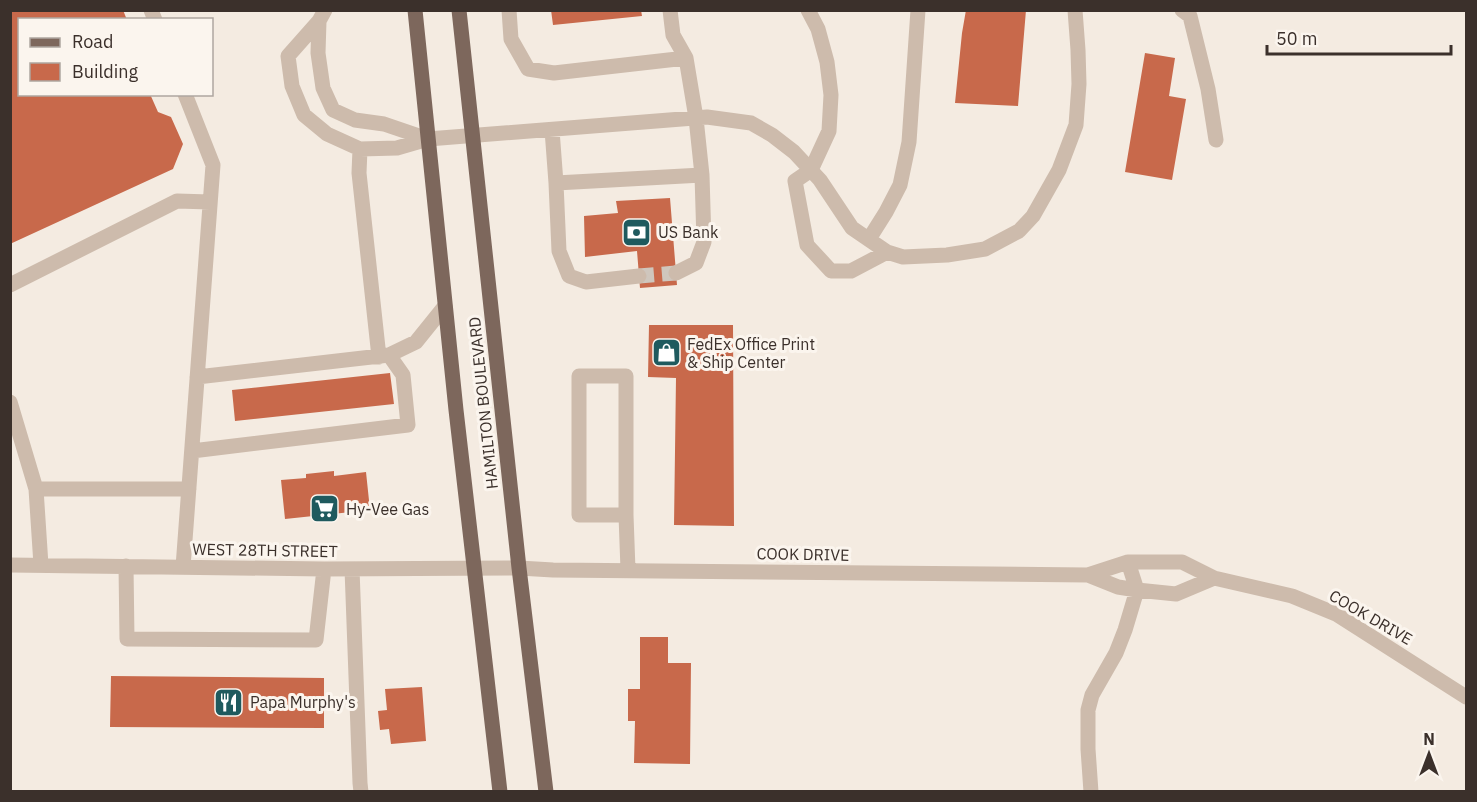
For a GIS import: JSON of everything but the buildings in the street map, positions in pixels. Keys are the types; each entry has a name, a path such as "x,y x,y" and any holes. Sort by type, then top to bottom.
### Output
{"main road":[{"name":"HAMILTON BOULEVARD","path":"415,10 445,306 500,792"},
{"name":"HAMILTON BOULEVARD","path":"459,10 519,568 546,792"}],"street":[{"path":"509,10 511,39 528,69 554,73 686,58"},
{"path":"670,10 673,35 686,58 696,118 702,175 704,242 696,263 676,273"},
{"path":"808,10 818,29 827,62 831,95 829,131 811,170 795,181 807,245 831,271 851,271 887,252"},
{"path":"869,239 900,185 909,142 918,10"},
{"path":"322,16 288,56 292,86 304,115 327,134 360,149 397,148 428,139 707,117 751,123 794,152 820,180 852,228 887,252 903,257 947,255 985,249 1019,231 1033,216 1059,170 1076,126 1079,84 1075,10"},
{"path":"1182,10 1190,16 1208,89 1215,140"},
{"path":"322,16 318,53 323,88 333,110 355,120 384,124 428,139"},
{"path":"183,567 213,165 186,96"},
{"path":"552,130 559,251 569,276 586,282 639,276"},
{"path":"192,451 408,426 403,375 384,356 359,173 360,149"},
{"path":"556,183 702,175"},
{"path":"10,285 177,201 210,202"},
{"path":"197,377 384,356 416,342 445,306"},
{"path":"626,515 579,515 579,376 626,376 628,570"},
{"path":"10,402 36,489 41,565"},
{"path":"36,489 189,489"},
{"path":"1091,792 1088,710 1092,695 1116,652 1137,590 1128,562"},
{"name":"COOK DRIVE","path":"519,568 1088,575 1128,562 1182,562 1214,578 1292,596 1336,614 1467,697"},
{"name":"WEST 28TH STREET","path":"10,565 519,568"},
{"path":"126,566 127,639 316,640 324,568"},
{"path":"352,568 361,792"},
{"name":"COOK DRIVE","path":"1088,575 1118,586 1176,594 1214,578"}],"tunnel":[{"path":"639,276 676,273"}],"place":[{"name":"US Bank","path":"637,232"},
{"name":"FedEx Office Print & Ship Center","path":"666,353"},
{"name":"Hy-Vee Gas","path":"325,509"},
{"name":"Papa Murphy's","path":"229,702"}]}
